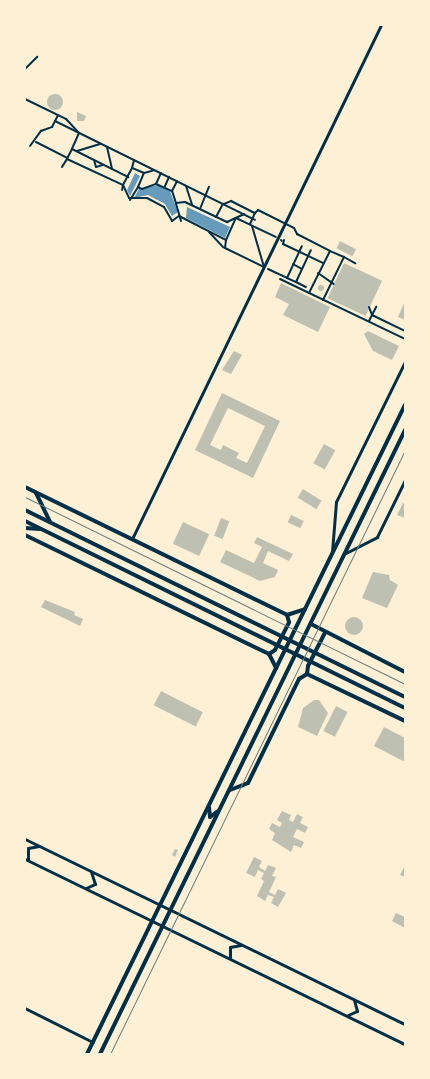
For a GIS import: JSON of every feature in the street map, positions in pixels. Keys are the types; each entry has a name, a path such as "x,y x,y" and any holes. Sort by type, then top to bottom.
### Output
{"main road":[{"path":"87,1054 405,405"},
{"path":"100,1054 405,430"},
{"path":"25,487 287,615 306,609"},
{"path":"36,492 50,522"},
{"path":"25,510 405,697"},
{"path":"25,521 405,708"},
{"path":"25,528 45,530"},
{"path":"25,535 270,654 276,668"},
{"path":"270,654 275,650 289,622 287,615"},
{"path":"311,624 324,635 405,672"},
{"path":"308,674 308,666 324,635"},
{"path":"229,790 248,783 296,684 308,674"},
{"path":"308,674 405,721"},
{"path":"210,802 210,817 220,809"}],"street":[{"path":"132,538 381,25"},
{"path":"25,69 37,57"},
{"path":"25,99 66,119 79,133"},
{"path":"30,146 36,142 41,131 52,127 58,115"},
{"path":"63,125 67,115"},
{"path":"55,121 254,219"},
{"path":"62,167 79,133"},
{"path":"36,142 128,189"},
{"path":"77,151 100,144"},
{"path":"107,147 113,165 111,169"},
{"path":"72,149 128,177"},
{"path":"94,160 96,167"},
{"path":"122,190 134,160"},
{"path":"94,172 99,162"},
{"path":"96,167 104,165"},
{"path":"132,168 144,173 155,170"},
{"path":"130,199 144,173"},
{"path":"138,187 142,189 156,184 161,173"},
{"path":"164,188 169,177"},
{"path":"177,181 172,191 181,221"},
{"path":"156,184 172,191"},
{"path":"124,186 130,199"},
{"path":"186,186 192,206"},
{"path":"200,209 209,187"},
{"path":"130,199 147,198 156,202 164,207 172,221 179,216"},
{"path":"216,217 223,204 231,201 256,213"},
{"path":"176,203 184,202 227,222 244,214"},
{"path":"264,267 251,225 258,210 294,228 297,234 355,263"},
{"path":"179,216 191,224 226,240"},
{"path":"236,218 276,237"},
{"path":"223,247 236,218"},
{"path":"208,231 223,247 264,267"},
{"path":"282,240 283,244 324,263"},
{"path":"286,278 302,246"},
{"path":"296,282 311,250"},
{"path":"309,293 330,251"},
{"path":"323,300 344,258"},
{"path":"293,264 302,269"},
{"path":"268,269 306,287"},
{"path":"318,273 333,282"},
{"path":"280,279 405,340"},
{"path":"303,286 305,281"},
{"path":"369,307 372,315 405,331"},
{"path":"369,322 376,307"},
{"path":"332,555 336,502 405,362"},
{"path":"346,553 377,537 405,480"},
{"path":"25,839 405,1024"},
{"path":"34,863 28,859 27,851 40,846"},
{"path":"25,859 405,1044"},
{"path":"85,888 95,884 91,872"},
{"path":"232,960 228,956 230,947 242,945"},
{"path":"345,1015 352,1016 357,1011 356,1002 352,997"},
{"path":"25,1008 93,1042"}],"water":[{"path":"135,173 140,176 130,196 127,190"},
{"path":"158,185 170,191 178,212 172,216 165,204 148,195 134,198 139,189"},
{"path":"187,207 230,227 225,238 186,218"}],"building":[{"path":"55,94 61,96 63,102 61,108 55,110 49,108 47,102 49,96"},
{"path":"77,112 86,116 84,121 77,121"},
{"path":"340,241 356,249 352,256 336,248"},
{"path":"344,263 382,281 366,316 328,298"},
{"path":"281,283 330,307 318,332 283,315 289,304 275,297"},
{"path":"321,285 324,288 321,291 318,288"},
{"path":"405,301 405,320 398,317"},
{"path":"368,331 399,346 392,360 373,351 364,334"},
{"path":"234,351 242,355 231,374 222,370"},
{"path":"222,393 280,421 253,478 195,450","holes":["228,408 265,426 247,463 236,458 239,453 223,445 221,450 210,445"]},
{"path":"324,444 335,450 325,470 313,463"},
{"path":"303,489 322,501 316,509 298,497"},
{"path":"403,503 405,504 405,518 397,515"},
{"path":"291,515 304,521 300,528 288,522"},
{"path":"221,518 229,521 223,539 214,536"},
{"path":"183,522 209,534 199,556 173,544"},
{"path":"257,537 293,554 289,561 268,551 263,563 278,570 275,577 260,581 220,562 226,550 254,563 262,547 254,543"},
{"path":"373,572 389,575 390,580 398,585 387,608 362,598"},
{"path":"45,600 75,612 74,615 83,619 80,626 41,607"},
{"path":"354,617 360,620 363,626 360,632 354,635 348,632 345,626 348,620"},
{"path":"161,691 203,712 196,727 154,705"},
{"path":"314,700 319,700 328,713 317,736 298,727 303,708"},
{"path":"336,706 348,712 335,737 323,731"},
{"path":"384,727 405,738 405,762 374,746"},
{"path":"282,811 291,815 289,820 293,822 297,814 303,817 300,823 308,827 305,833 297,829 293,837 304,842 301,848 294,845 291,852 272,840 275,833 269,829 272,823 280,827 282,823 277,820"},
{"path":"175,849 178,850 175,857 172,855"},
{"path":"254,857 262,861 259,867 265,871 268,865 276,868 272,876 276,877 269,892 275,895 278,889 286,893 278,907 271,903 274,897 268,895 265,901 257,896 264,881 261,879 264,873 258,870 255,877 246,873"},
{"path":"405,865 405,877 400,875"},
{"path":"396,913 405,917 405,928 392,921"}],"tram line":[{"path":"110,1054 405,450"},
{"path":"25,497 405,684"}]}
